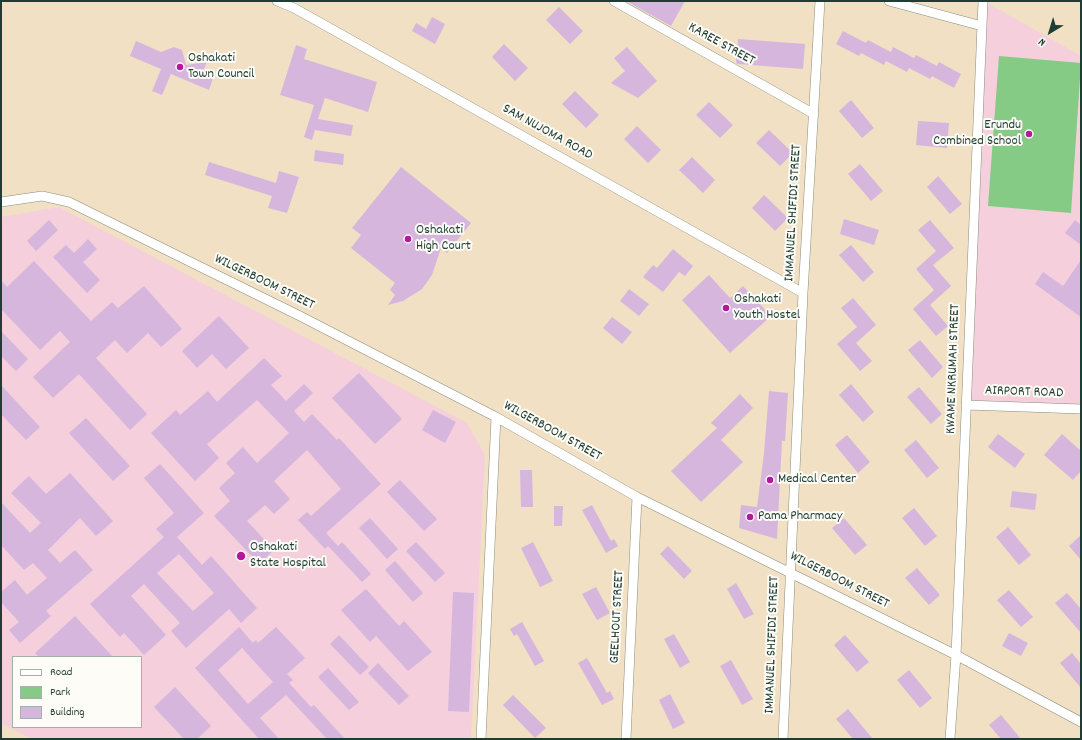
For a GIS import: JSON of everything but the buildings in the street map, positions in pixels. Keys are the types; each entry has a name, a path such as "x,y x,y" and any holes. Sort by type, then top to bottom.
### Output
{"street":[{"name":"SAM NUJOMA ROAD","path":"277,1 294,8 803,293"},
{"name":"KAREE STREET","path":"614,1 814,114"},
{"name":"IMMANUEL SHIFIDI STREET","path":"783,739 803,293 820,1"},
{"path":"889,1 982,26"},
{"name":"KWAME NKRUMAH STREET","path":"950,739 956,655 983,1"},
{"name":"WILGERBOOM STREET","path":"1,202 42,196 69,202 300,316 496,416 637,497 956,655 1081,722"},
{"name":"AIRPORT ROAD","path":"966,405 1081,409"},
{"path":"481,739 496,416"},
{"name":"GEELHOUT STREET","path":"626,739 637,497"}],"shaded area":[{"name":"Erundu Combined School","path":"984,1 1081,56 1081,409 966,405"},
{"name":"Oshakati State Hospital","path":"59,207 467,423 485,455 471,739 32,739 1,723 1,217"}],"green space":[{"path":"999,56 1081,63 1071,213 988,206"}],"place":[{"name":"Oshakati Town Council","path":"180,67"},
{"name":"Erundu Combined School","path":"1029,134"},
{"name":"Oshakati High Court","path":"408,239"},
{"name":"Oshakati Youth Hostel","path":"726,308"},
{"name":"Medical Center","path":"770,480"},
{"name":"Pama Pharmacy","path":"750,517"},
{"name":"Oshakati State Hospital","path":"241,556"}]}
